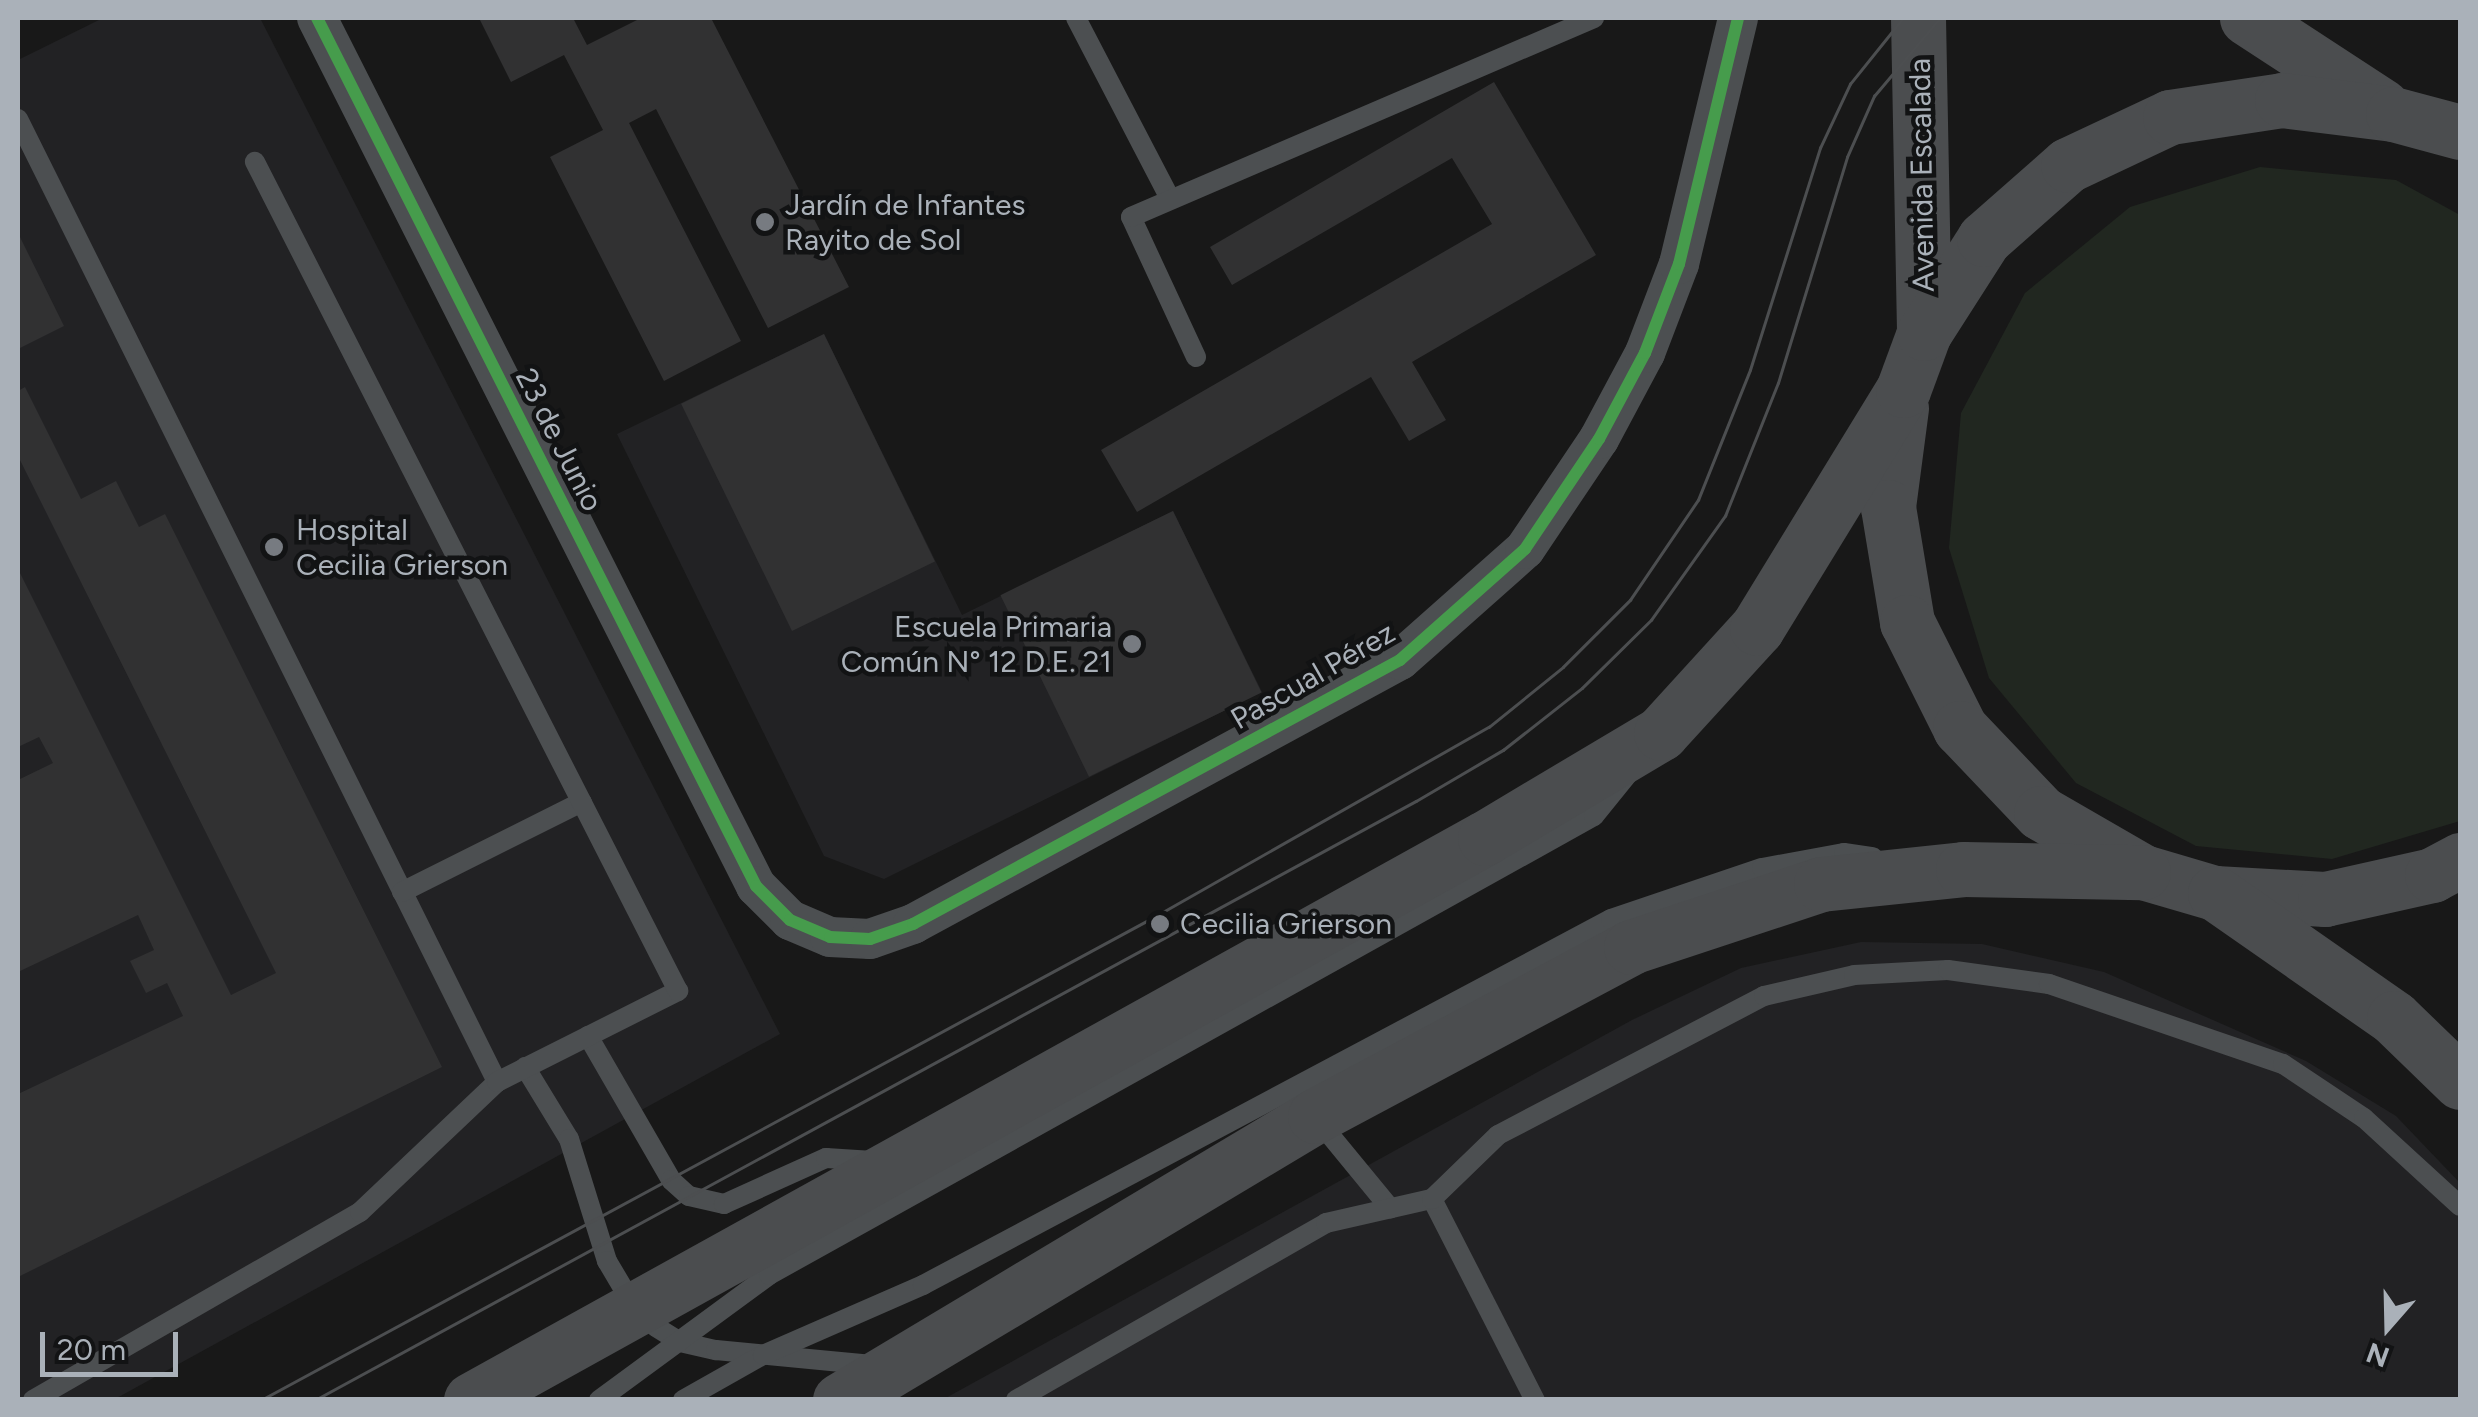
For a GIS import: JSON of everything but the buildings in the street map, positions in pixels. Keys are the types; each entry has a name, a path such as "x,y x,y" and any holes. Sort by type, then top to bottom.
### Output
{"main road":[{"name":"Avenida Escalada","path":"1918,18 1924,333"},
{"path":"2247,18 2393,114"},
{"path":"471,1400 1485,838 1661,733 1758,628 1903,390 1924,333 1984,239 2068,165 2170,118 2282,100 2393,114 2455,135"},
{"path":"1903,390 1888,506 1907,622 1960,728 2040,813 2143,872 2215,893 2325,899 2432,875 2460,860"},
{"path":"840,1400 1315,1116 1630,947 1822,884 1963,869 2143,872"},
{"path":"2215,893 2394,1018 2460,1082"}],"street":[{"name":"23 de Junio","path":"317,18 756,886"},
{"name":"Pascual Pérez","path":"756,886 790,920 830,937 870,940 912,924 1400,660 1428,636 1525,550 1599,439 1645,353 1679,264 1738,18"}],"lane":[{"path":"1076,18 1169,197"},
{"path":"1196,356 1132,216 1594,18"},
{"path":"18,119 497,1082"},
{"path":"33,1400 360,1212 497,1082 678,991 255,162"},
{"path":"599,1400 769,1276 1594,816 1661,733"},
{"path":"402,892 582,802"},
{"path":"683,1400 763,1355 923,1286 1612,919 1695,886 1844,854 1963,869"},
{"path":"1016,1400 1326,1223 1432,1199 1498,1135 1764,996 1854,976 1948,970 2049,984 2284,1064 2364,1118 2460,1206"},
{"path":"588,1036 671,1180 688,1196 705,1203 738,1200 826,1158 895,1162"},
{"path":"524,1068 569,1140 599,1244 636,1310 680,1342 763,1355 899,1367"},
{"path":"1315,1116 1390,1208"},
{"path":"1432,1199 1534,1400"}],"shaded area":[{"name":"Hospital Cecilia Grierson","path":"103,18 260,18 780,1034 115,1399 18,1399 18,60"},
{"path":"2260,167 2396,180 2460,215 2460,821 2332,859 2196,846 2076,783 1989,678 1949,548 1961,413 2025,293 2130,207"},
{"path":"824,334 962,615 1173,511 1262,692 884,879 824,856 617,434"},
{"path":"1861,942 1982,944 2104,972 2306,1061 2396,1116 2460,1183 2460,1399 942,1400 1632,1020 1741,968"}],"tram line":[{"path":"261,1400 1154,917 1489,727 1563,667 1630,600 1698,500 1750,370 1820,148 1850,84 1903,18"},
{"path":"315,1400 1416,801 1503,750 1582,688 1651,620 1725,516 1778,383 1847,157 1874,96 1940,18"}],"cycle path":[{"path":"317,18 756,886 790,920 830,937 870,939 913,924 1400,660 1525,549 1599,439 1645,353 1679,264 1738,18"}],"place":[{"name":"Jardín de Infantes Rayito de Sol","path":"765,222"},
{"name":"Hospital Cecilia Grierson","path":"274,547"},
{"name":"Escuela Primaria Común N° 12 D.E. 21","path":"1132,644"},
{"name":"Cecilia Grierson","path":"1160,924"}]}
